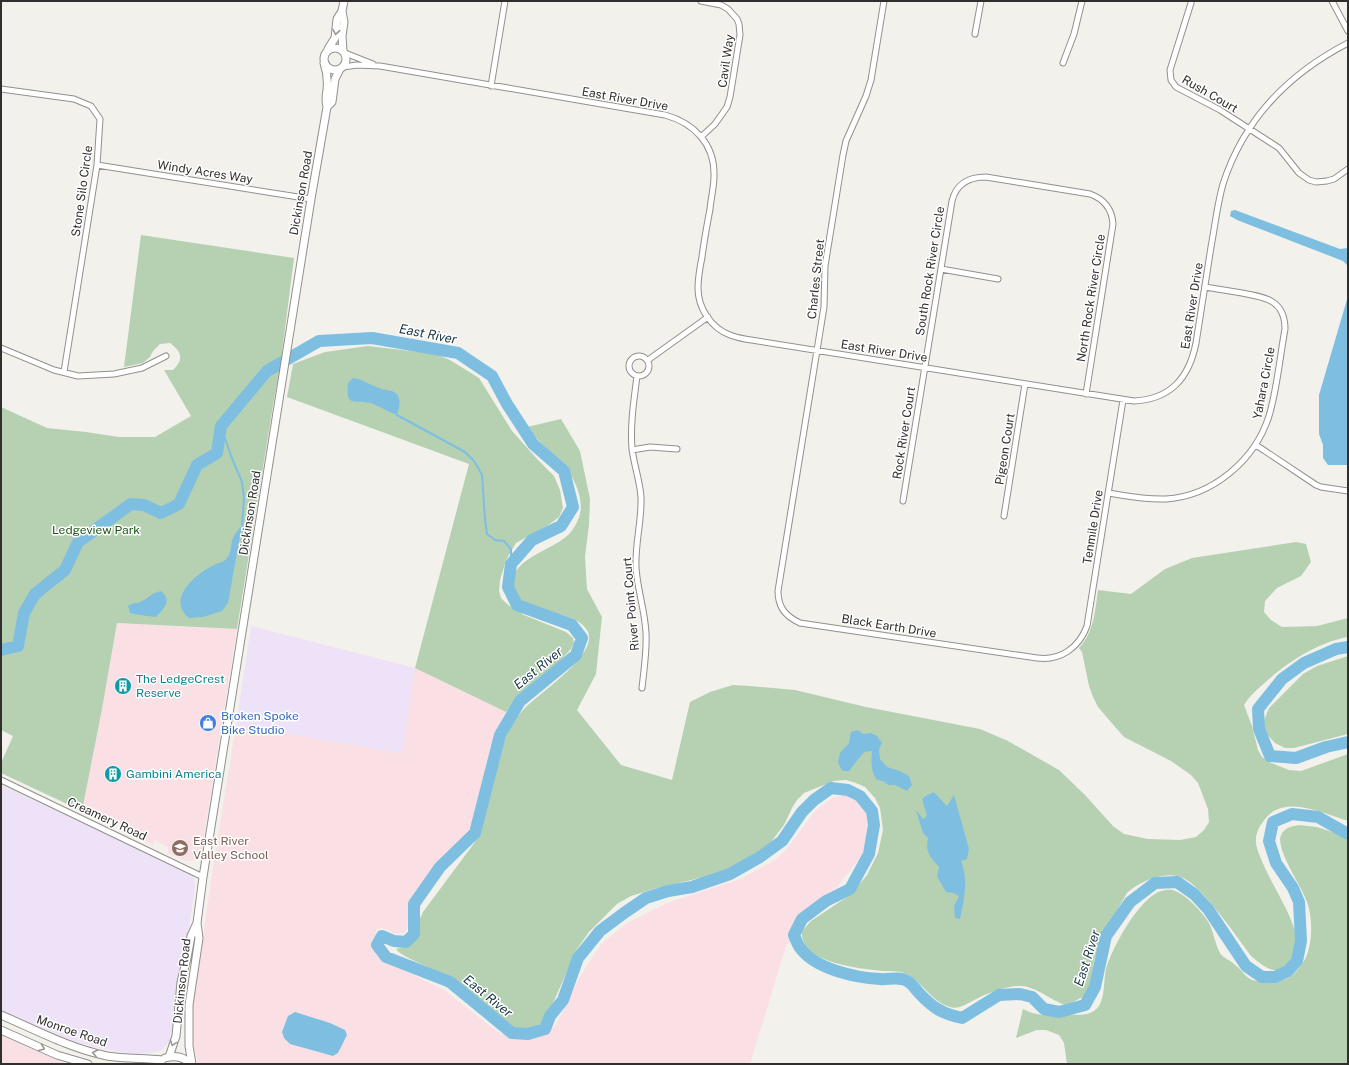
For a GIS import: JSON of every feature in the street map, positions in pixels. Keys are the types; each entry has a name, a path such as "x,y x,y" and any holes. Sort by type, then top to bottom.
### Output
{"street":[{"path":"342,11 344,22 342,36 346,60 341,68 332,70 324,63 324,55 335,38 338,19 342,11 344,1"},
{"path":"491,86 506,1"},
{"name":"Cavil Way","path":"701,1 721,5 728,9 737,19 740,29 730,97 727,107 715,124 701,137"},
{"name":"Charles Street","path":"786,539 824,303 825,266 843,155 846,141 866,96 871,80 884,1"},
{"path":"976,34 981,1"},
{"path":"1063,63 1074,34 1082,1"},
{"path":"1332,1 1348,31"},
{"name":"Rush Court","path":"1192,3 1170,70 1171,80 1176,88 1220,110 1279,148 1299,173 1309,180 1316,182 1327,181 1334,179 1348,169"},
{"name":"East River Drive","path":"344,52 354,58 380,66 665,115 684,122 693,128 701,137 711,155 714,176 698,287 701,305 715,326 731,335 745,339 1123,400 1143,400 1162,395 1172,389 1185,374 1193,357 1218,204 1223,185 1237,149 1249,128 1269,102 1287,84 1315,62 1348,43"},
{"path":"326,52 328,49 334,47 344,52"},
{"name":"Dickinson Road","path":"192,1064 189,1046 188,1022 199,938 197,923 203,877 327,107 325,100 327,90 327,74 324,63"},
{"name":"East River Drive","path":"341,68 356,65 380,66"},
{"name":"Dickinson Road","path":"327,107 332,102 334,79 341,68"},
{"name":"Stone Silo Circle","path":"1,89 74,99 91,106 100,119 97,165 64,372"},
{"name":"Windy Acres Way","path":"97,165 311,199"},
{"name":"North Rock River Circle","path":"965,181 978,177 986,177 1090,194 1101,199 1108,206 1113,224 1086,394"},
{"name":"South Rock River Circle","path":"925,368 953,197 965,181"},
{"path":"941,269 998,279"},
{"name":"Yahara Circle","path":"1108,494 1153,499 1176,498 1192,494 1206,488 1230,473 1240,464 1256,445 1264,430 1272,405 1284,329 1284,318 1274,302 1263,297 1205,287"},
{"path":"648,360 708,317"},
{"path":"1,348 54,370 78,376 114,374 142,368 166,356"},
{"path":"635,356 643,356 648,360 649,368 646,374 637,376 631,373 628,367 630,359 635,356"},
{"name":"Rock River Court","path":"903,501 925,368"},
{"name":"River Point Court","path":"637,376 631,430 632,450 641,496 636,566 637,585 644,615 646,633 646,655 642,688"},
{"name":"Pigeon Court","path":"1004,516 1025,384"},
{"name":"Tenmile Drive","path":"1068,652 1077,644 1087,626 1123,400"},
{"path":"1256,445 1316,485 1348,491"},
{"path":"632,450 654,447 677,449"},
{"name":"Black Earth Drive","path":"786,539 778,597 784,612 789,617 800,623 1037,658 1050,658 1068,652"},
{"name":"Creamery Road","path":"1,780 203,877"},
{"name":"Dickinson Road","path":"169,1057 176,1036 182,982 191,936 197,923"},
{"name":"Monroe Road","path":"1,1015 54,1039 89,1052 119,1058 160,1062"},
{"name":"Monroe Road","path":"1,1030 57,1055 88,1064"},
{"path":"160,1062 169,1057 176,1056 183,1058 192,1064"}],"shaded area":[{"path":"117,623 237,629 202,849 199,856 192,861 186,861 168,853 168,847 154,840 154,845 138,838 138,833 93,812 93,818 82,811"},
{"path":"251,626 415,668 402,753 236,725"},
{"path":"415,668 506,712 498,726 488,757 473,825 467,834 435,869 415,897 409,910 407,929 404,933 395,934 381,928 376,931 375,941 379,952 386,961 444,990 498,1032 507,1036 521,1039 531,1038 550,1031 558,1021 579,978 601,944 628,922 667,903 740,879 775,860 785,851 815,811 832,798 847,794 855,797 862,803 869,815 869,831 865,849 861,857 837,887 800,914 793,933 792,941 787,943 750,1064 198,1064 192,1038 193,1004 236,725 402,753"},
{"path":"1,785 193,876 195,887 186,948 174,1001 172,1031 168,1043 162,1050 137,1054 92,1046 70,1040 1,1010"},
{"path":"1,1035 54,1059 68,1064 1,1064"}],"green space":[{"name":"Ledgeview Park","path":"141,235 294,258 280,368 237,629 117,623 82,811 1,773 1,763 13,736 1,730 1,407 47,428 119,437 155,437 191,416 164,370 173,370 177,366 180,359 177,349 170,343 160,344 153,351 150,357 143,363 124,367"},
{"path":"368,346 436,354 450,360 479,378 512,431 554,476 560,490 563,508 559,517 547,526 516,543 506,560 500,580 499,591 501,598 507,604 524,615 566,632 573,638 574,643 571,649 555,666 532,685 506,712 415,668 469,464 287,397 293,364 325,352"},
{"path":"561,419 580,451 590,499 589,525 585,556 587,589 602,617 596,674 577,710 621,765 672,780 690,702 710,692 733,685 795,690 866,707 980,729 1008,741 1059,770 1085,795 1113,826 1124,834 1148,839 1180,840 1196,837 1204,830 1209,822 1208,809 1198,783 1191,775 1171,761 1124,737 1098,707 1093,697 1089,686 1082,652 1079,648 1084,642 1091,628 1095,613 1098,590 1131,594 1165,569 1192,558 1296,542 1306,544 1311,562 1301,576 1277,588 1265,601 1264,612 1271,620 1282,627 1317,626 1348,618 1348,637 1312,649 1290,663 1270,678 1249,698 1244,705 1252,726 1258,750 1262,757 1269,762 1289,770 1301,771 1348,754 1348,821 1306,808 1284,807 1274,811 1266,818 1257,833 1257,849 1289,914 1295,931 1297,946 1292,959 1285,966 1277,970 1268,968 1262,964 1251,956 1219,913 1200,891 1183,878 1169,875 1154,878 1139,884 1127,893 1100,943 1094,961 1091,984 1088,993 1068,1004 1062,1004 1032,988 1018,986 992,992 961,1007 954,1008 937,1001 916,981 904,973 847,966 820,957 810,950 803,942 802,931 811,921 850,895 867,875 878,853 883,830 880,808 875,798 865,787 846,780 834,781 804,793 797,800 784,825 771,842 762,850 734,867 717,874 657,888 631,896 617,904 589,932 577,949 545,1021 541,1025 532,1029 523,1029 509,1025 474,996 446,977 398,952 396,949 408,946 414,941 418,923 423,912 478,837 500,752 515,720 530,703 576,663 589,642 588,632 583,625 568,617 530,606 523,602 515,592 512,583 514,574 520,566 527,560 568,535 576,525 580,514 581,504 579,493 570,474 527,427"},
{"path":"1348,656 1348,734 1294,748 1285,748 1275,743 1263,730 1263,723 1269,708 1303,674 1317,666"},
{"path":"1299,825 1317,827 1348,837 1348,1064 1067,1064 1064,1043 1059,1035 1046,1030 1037,1030 1016,1038 1023,1009 1043,1015 1079,1015 1091,1013 1098,1007 1101,1003 1106,969 1120,937 1144,903 1161,891 1170,890 1180,893 1195,905 1210,925 1221,955 1231,961 1250,979 1255,981 1271,982 1283,980 1292,976 1300,967 1307,955 1311,924 1307,902 1285,858 1280,841 1281,835 1286,829"}],"water":[{"path":"1235,210 1340,249 1348,248 1348,266 1343,261 1237,220 1230,216 1231,211"},
{"path":"1348,296 1348,465 1328,465 1323,458 1323,445 1319,434 1319,395"},
{"path":"353,378 397,394 400,403 397,415 371,403 350,400 348,397 348,383"},
{"path":"242,525 228,603 222,611 203,617 189,618 183,611 181,603 182,595 186,588 199,574 226,560 230,554 232,540"},
{"path":"161,591 167,601 156,617 130,613 128,606 140,602"},
{"path":"858,730 863,734 871,733 877,736 882,743 879,749 880,759 887,767 900,771 909,776 912,785 907,791 895,785 888,785 885,782 876,779 872,766 872,751 864,752 849,771 842,771 838,762 840,753 849,743 851,732"},
{"path":"934,792 947,806 954,795 969,849 967,859 961,861 965,876 965,883 960,919 955,918 954,906 959,896 946,892 937,876 939,867 929,854 927,847 928,838 923,833 916,810 923,819 927,816 922,799"},
{"path":"295,1012 330,1023 345,1030 347,1035 338,1053 333,1056 290,1044 284,1038 282,1032 288,1016"}],"waterway":[{"name":"East River","path":"1,650 18,646 24,613 35,594 65,570 78,542 131,504 144,505 161,513 179,504 197,465 217,453 221,426 267,371 319,341 372,338 458,353 492,376 507,404 533,444 564,471 573,507 561,526 532,540 511,564 508,587 517,605 572,625 582,638 576,655 520,701 500,735 475,833 440,867 414,904 414,934 406,942 394,941 382,936 377,945 386,957 450,982 512,1033 528,1034 545,1029 550,1016 563,1000 578,958 600,931 646,898 668,891 692,887 730,874 760,857 782,841 802,812 814,800 831,788 848,790 860,796 872,811 874,825 869,854 850,889 826,901 802,919 794,935 799,946 816,962 837,971 860,977 883,979 897,978 909,982 934,1007 949,1015 962,1018 999,995 1020,994 1032,997 1044,1009 1059,1012 1085,1005 1095,987 1106,936 1130,902 1155,883 1177,882 1194,894 1208,909 1246,966 1262,977 1275,977 1288,971 1297,961 1301,941 1299,902 1293,888 1276,863 1269,841 1273,822 1292,814 1318,817 1348,834"},
{"path":"397,415 465,452 474,461 482,475 487,534 495,540 504,541 511,549 511,564"},
{"path":"221,426 242,482 244,498 242,525"},
{"name":"East River","path":"1348,647 1336,649 1304,663 1282,679 1258,709 1259,729 1270,756 1296,758 1326,747 1348,742"}],"place":[{"name":"The LedgeCrest Reserve","path":"123,686"},
{"name":"Broken Spoke Bike Studio","path":"208,723"},
{"name":"Gambini America","path":"113,774"},
{"name":"East River Valley School","path":"180,848"}]}
